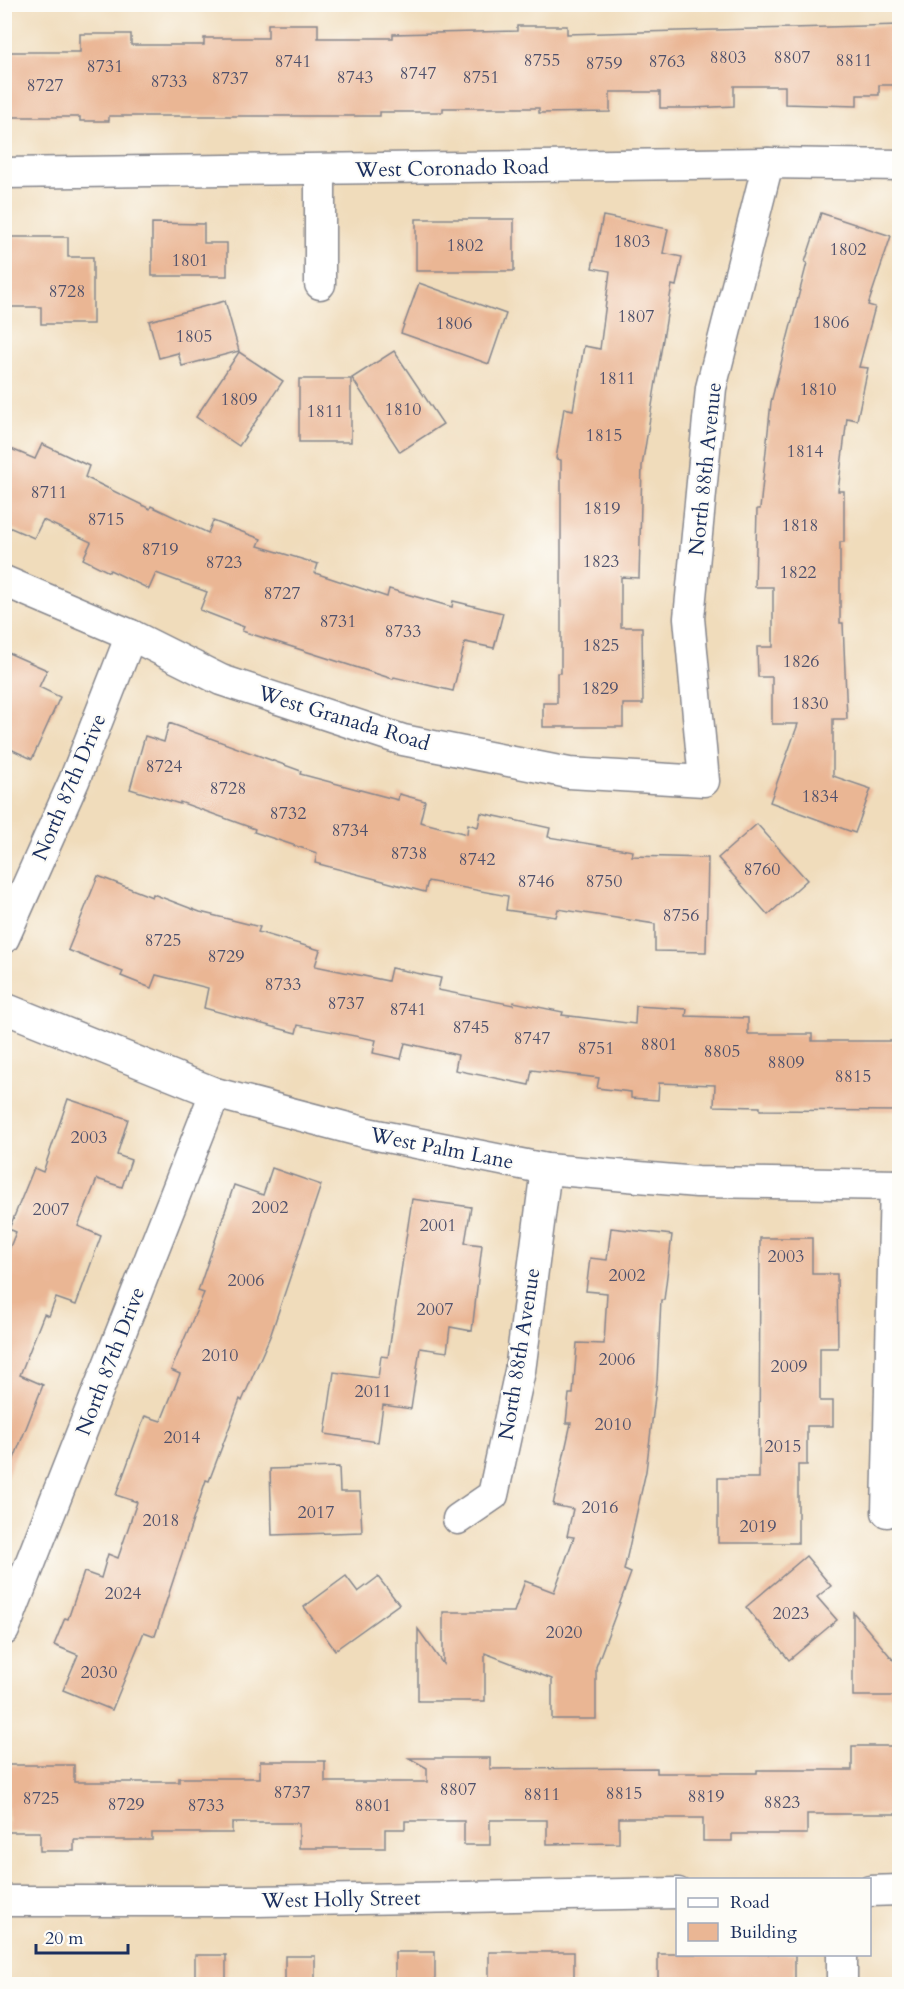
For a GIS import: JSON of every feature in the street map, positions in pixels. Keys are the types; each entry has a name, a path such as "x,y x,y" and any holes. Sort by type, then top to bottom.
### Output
{"street":[{"name":"West Coronado Road","path":"4,173 768,163 900,165"},
{"name":"North 88th Avenue","path":"704,781 689,618 711,388 768,163"},
{"path":"320,170 320,284"},
{"name":"West Granada Road","path":"4,581 131,634 221,680 403,740 568,773 704,781"},
{"name":"North 87th Drive","path":"4,938 74,781 131,634"},
{"name":"West Palm Lane","path":"4,1008 214,1093 367,1133 546,1169 697,1182 897,1185"},
{"name":"North 87th Drive","path":"4,1629 214,1093"},
{"name":"North 88th Avenue","path":"458,1519 493,1496 520,1371 546,1169"},
{"path":"887,1512 897,1185"},
{"path":"871,1891 900,1890"},
{"name":"West Holly Street","path":"4,1901 244,1901 676,1893"},
{"path":"842,1956 842,1984"}],"building":[{"path":"268,24 318,24 318,38 393,38 393,34 517,31 517,26 567,26 567,34 900,25 900,85 879,85 879,95 857,95 857,106 785,104 785,86 734,86 734,106 693,108 660,108 660,92 610,92 610,112 539,113 539,108 443,108 443,112 380,112 380,116 109,116 109,121 80,121 80,117 4,117 4,52 80,52 80,34 131,34 131,45 204,45 204,38 268,38"},
{"path":"821,213 891,236 868,305 875,307 859,367 868,368 857,420 847,418 838,491 844,491 844,542 840,542 840,623 843,623 847,719 833,719 833,776 871,789 855,833 770,802 798,724 772,724 772,677 758,677 757,647 773,647 773,587 755,587 757,509 760,509 771,402 807,263 805,262"},
{"path":"603,216 668,229 663,253 682,257 676,286 672,285 642,466 639,578 621,577 621,627 642,627 643,704 623,704 623,727 543,727 543,703 557,703 557,673 561,673 561,460 556,459 564,408 573,410 584,346 600,349 610,271 592,268"},
{"path":"416,219 514,219 514,271 416,271"},
{"path":"152,223 204,224 204,243 227,243 227,276 152,276"},
{"path":"4,237 68,237 68,257 93,257 93,324 41,324 41,307 4,307"},
{"path":"419,283 506,314 489,364 401,333"},
{"path":"225,301 239,351 182,366 178,353 159,358 149,321"},
{"path":"394,351 443,424 400,452 352,378"},
{"path":"239,352 283,381 239,446 196,417"},
{"path":"299,379 351,379 351,442 299,442"},
{"path":"42,444 89,466 85,477 150,509 151,506 208,533 213,521 261,539 258,546 318,564 315,573 387,597 389,589 452,607 453,601 503,613 494,648 465,642 453,691 394,677 393,679 242,631 244,627 200,610 207,592 156,573 149,589 110,570 109,572 83,559 91,542 43,520 34,538 4,525 4,446 35,459"},
{"path":"4,651 47,670 39,687 60,697 32,759 4,746"},
{"path":"169,723 301,771 300,774 398,800 399,794 425,801 420,822 467,834 468,824 478,827 481,813 550,828 548,837 633,851 632,856 708,858 706,952 655,951 655,924 558,909 556,917 506,910 508,896 428,881 425,892 315,863 317,853 254,832 255,829 180,802 180,804 130,789 145,736 164,742"},
{"path":"757,824 807,880 768,915 718,858"},
{"path":"98,876 152,897 153,894 200,912 260,927 258,932 320,950 315,966 388,981 391,968 441,978 438,990 513,1005 514,1002 563,1012 562,1015 635,1024 636,1006 687,1009 686,1016 748,1018 748,1034 812,1034 812,1041 900,1041 900,1111 760,1110 760,1107 714,1106 715,1085 659,1083 658,1100 631,1098 631,1092 597,1088 599,1078 532,1070 529,1085 455,1070 458,1055 405,1043 401,1059 373,1053 376,1040 298,1025 296,1033 204,1008 208,988 156,975 151,988 121,976 123,972 68,950"},
{"path":"68,1099 128,1119 117,1155 131,1160 122,1187 97,1179 78,1226 101,1236 76,1305 56,1298 49,1316 44,1314 20,1375 43,1385 6,1479 4,1262 16,1232 9,1229 34,1168 43,1172"},
{"path":"272,1168 321,1185 271,1334 242,1401 240,1399 209,1481 206,1480 155,1636 144,1632 112,1710 63,1690 78,1655 54,1645 65,1618 68,1619 84,1572 101,1578 108,1554 118,1558 137,1502 116,1495 145,1416 161,1421 180,1374 171,1370 204,1293 198,1291 234,1185 263,1195"},
{"path":"412,1199 471,1207 465,1243 482,1245 472,1331 450,1327 447,1352 420,1348 411,1409 383,1405 378,1442 325,1434 334,1372 378,1378 381,1356 388,1357"},
{"path":"611,1228 672,1235 664,1300 661,1300 657,1380 646,1471 624,1570 631,1573 596,1667 596,1719 552,1719 552,1679 485,1653 485,1701 418,1701 418,1629 443,1664 443,1612 514,1612 525,1581 554,1592 574,1537 567,1536 573,1509 553,1505 571,1423 566,1423 569,1394 573,1394 577,1343 604,1344 607,1293 586,1291 590,1258 607,1260"},
{"path":"760,1238 812,1238 812,1274 837,1274 838,1348 820,1348 820,1401 833,1401 833,1426 807,1426 807,1465 798,1465 798,1543 718,1543 718,1478 759,1478"},
{"path":"339,1467 340,1492 360,1492 362,1532 272,1535 270,1469"},
{"path":"806,1556 831,1586 817,1597 837,1620 789,1660 746,1607"},
{"path":"346,1576 358,1592 378,1577 399,1604 335,1650 304,1607"},
{"path":"853,1612 900,1668 900,1696 853,1696"},
{"path":"852,1746 900,1746 900,1814 807,1814 807,1834 732,1834 732,1841 703,1841 703,1818 619,1818 619,1843 547,1844 547,1820 490,1820 490,1845 464,1845 464,1821 405,1821 405,1829 385,1829 385,1848 299,1848 299,1823 232,1823 232,1833 152,1833 152,1840 74,1840 74,1851 40,1851 40,1832 8,1832 8,1765 74,1765 74,1782 179,1782 179,1778 260,1778 260,1761 325,1761 325,1782 427,1782 427,1768 409,1758 490,1758 490,1769 657,1768 657,1773 757,1773 757,1770 852,1770"},
{"path":"395,1952 435,1952 435,1984 395,1984"},
{"path":"489,1952 574,1952 574,1984 489,1984"},
{"path":"658,1954 795,1956 795,1984 658,1984"},
{"path":"195,1955 226,1955 226,1984 195,1984"},
{"path":"285,1956 315,1956 315,1984 285,1984"}]}
